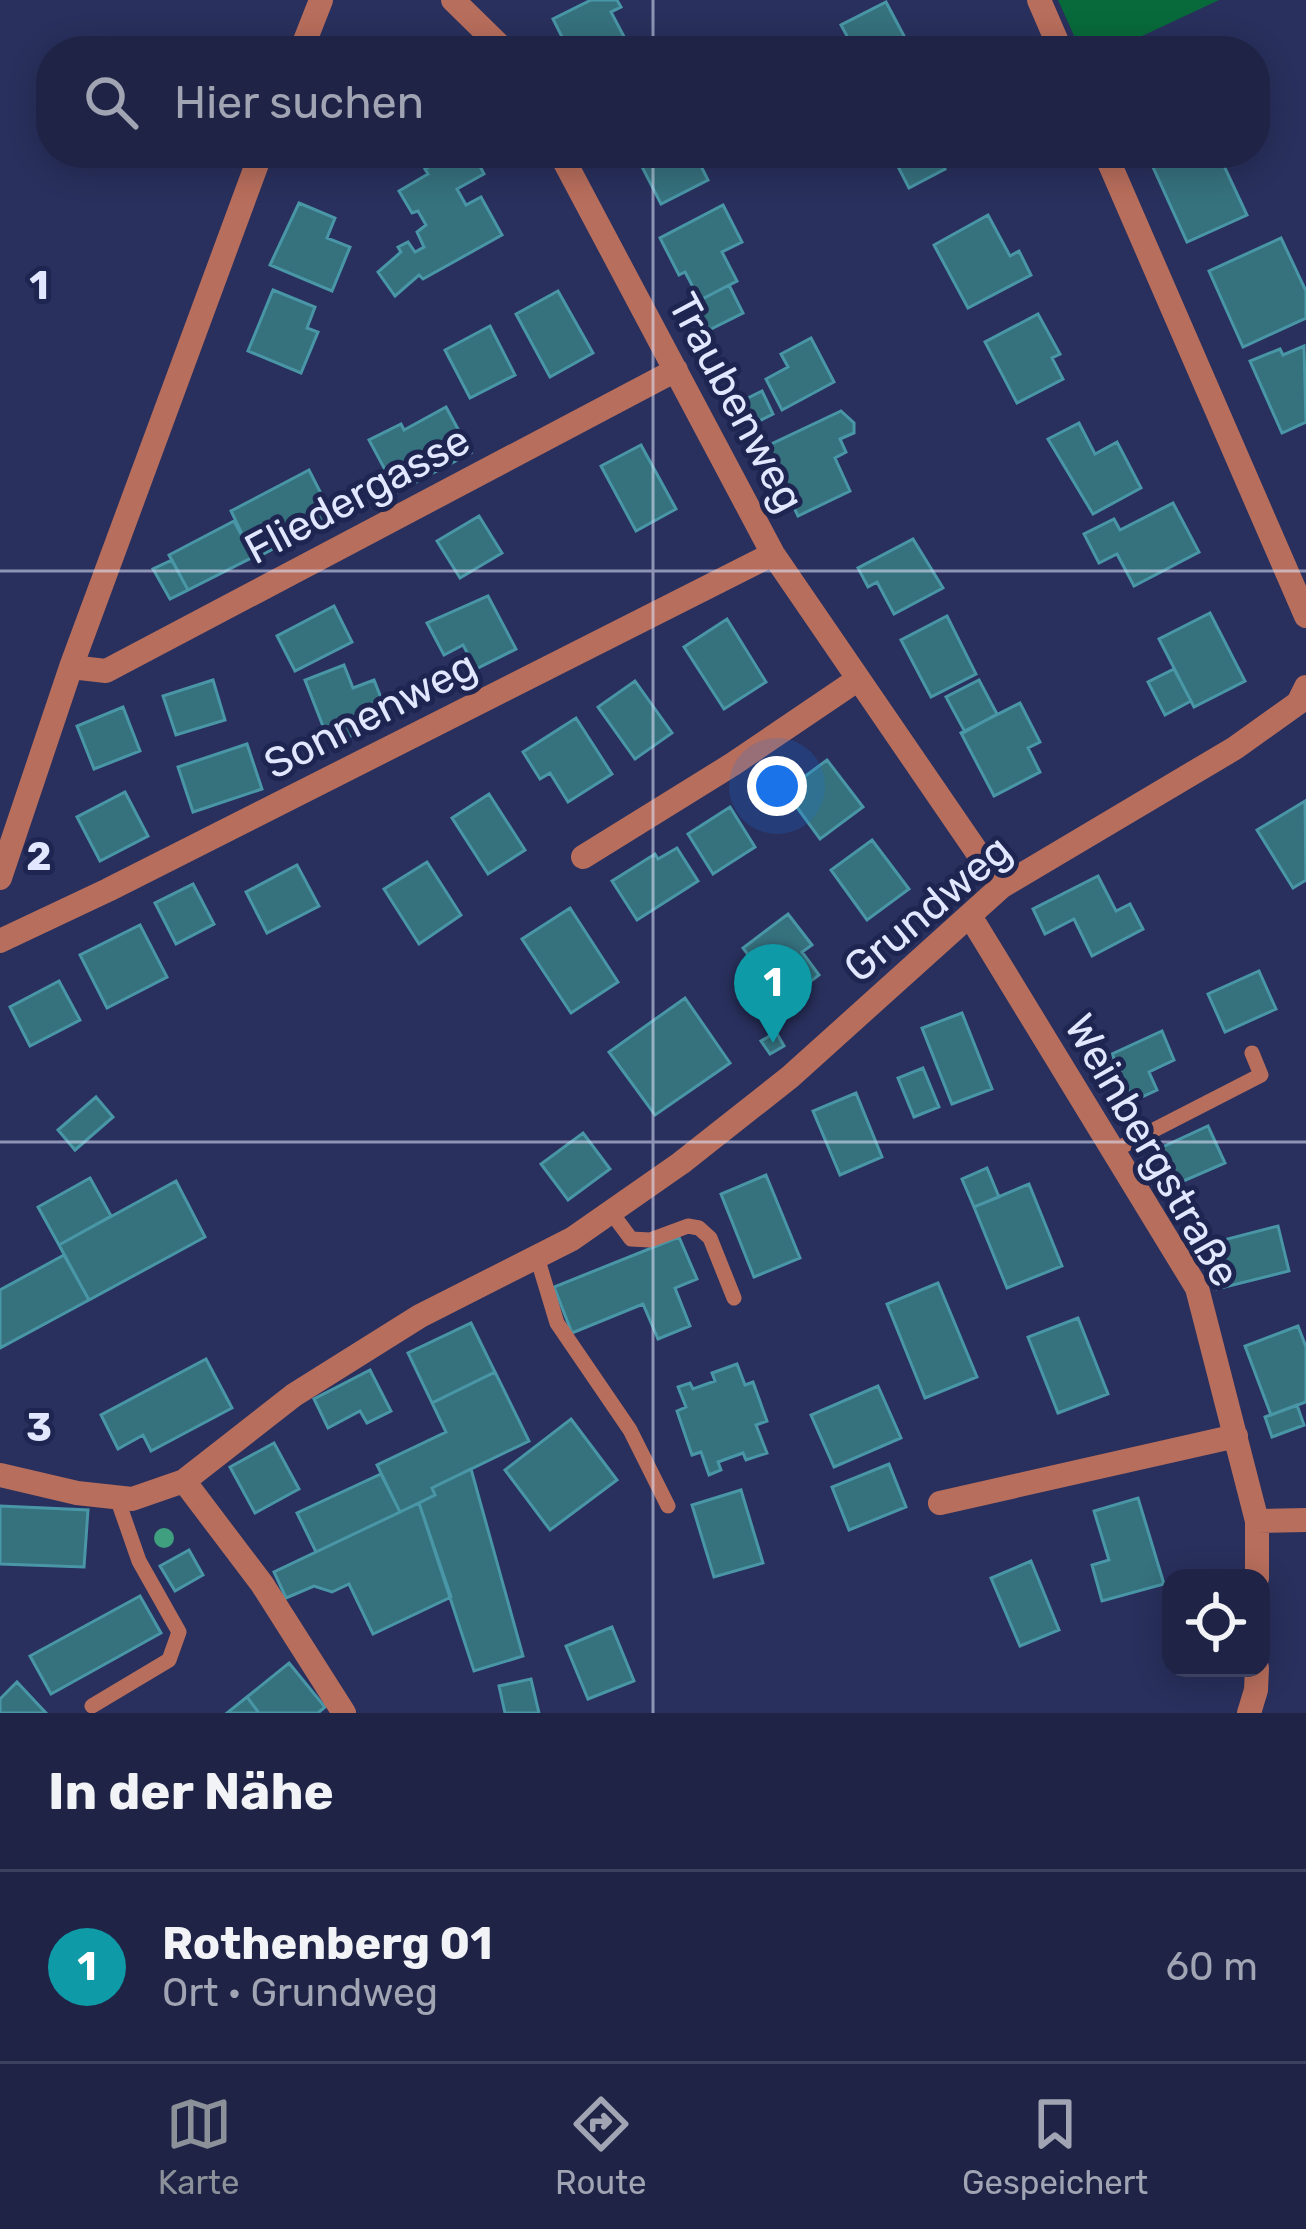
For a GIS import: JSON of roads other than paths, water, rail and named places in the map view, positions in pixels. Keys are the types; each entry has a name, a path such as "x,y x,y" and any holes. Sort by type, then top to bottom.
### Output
{"street":[{"path":"307,36 321,0"},
{"path":"453,0 490,36"},
{"path":"1039,0 1055,36"},
{"path":"0,878 70,667 255,168"},
{"name":"Traubenweg","path":"568,168 773,554 1001,887"},
{"path":"1112,168 1306,616"},
{"name":"Fliedergasse","path":"70,667 106,671 676,370"},
{"name":"Sonnenweg","path":"0,941 773,554"},
{"path":"583,857 856,680"},
{"name":"Grundweg","path":"184,1481 294,1395 420,1316 537,1257 681,1163 790,1077 1001,887 1235,748 1298,703 1306,687"},
{"name":"Weinbergstraße","path":"970,916 1196,1288 1258,1521 1257,1569"},
{"path":"940,1503 1236,1436"},
{"path":"0,1475 77,1493 131,1499 184,1481 262,1584 344,1713"},
{"path":"1258,1521 1306,1520"},
{"path":"1249,1713 1256,1677"}],"lane":[{"path":"1113,1151 1261,1075 1252,1053"},
{"path":"611,1211 632,1239 640,1241 688,1226 699,1228 710,1238 734,1298"},
{"path":"537,1257 557,1322 630,1430 668,1506"},
{"path":"92,1706 169,1660 179,1632 139,1561 117,1498"}],"place":[{"name":"Rothenberg 01","path":"773,1043"}]}
